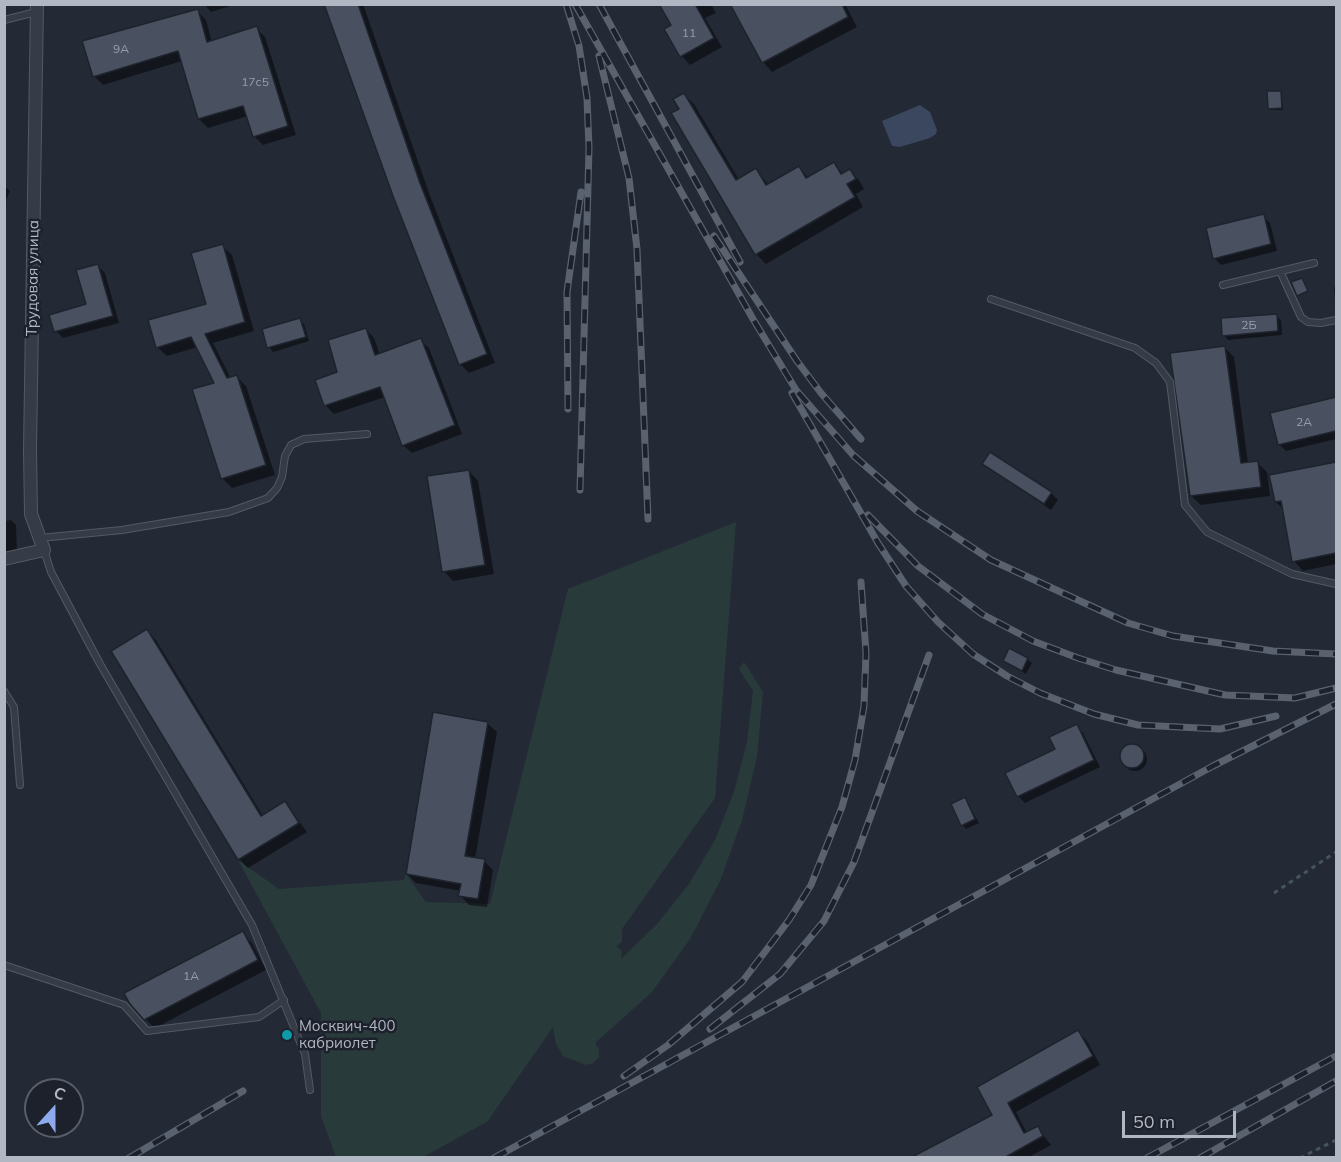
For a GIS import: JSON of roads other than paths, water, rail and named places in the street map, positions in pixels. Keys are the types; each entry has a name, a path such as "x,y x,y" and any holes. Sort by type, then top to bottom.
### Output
{"street":[{"name":"Трудовая улица","path":"37,8 30,448 31,514 41,544"},
{"path":"4,559 41,544"}],"lane":[{"path":"4,20 37,8"},
{"path":"1223,285 1314,263"},
{"path":"1280,271 1301,317 1308,322 1321,323 1336,320"},
{"path":"991,299 1135,348 1156,363 1170,382 1185,505 1207,532 1292,574 1336,584"},
{"path":"310,1090 305,1054 252,925 100,664 51,572 41,544 229,512 268,498 273,493 282,477 285,456 291,445 304,439 367,434"},
{"path":"4,692 14,707 20,785"},
{"path":"4,965 124,1005 147,1031 259,1017 284,1000"}],"water":[{"path":"920,105 930,112 937,130 936,134 900,147 892,146 882,121"}],"railway":[{"path":"566,4 579,46 587,98 589,148 580,490"},
{"path":"575,4 753,319 796,390 853,455 917,511 991,560 1128,623 1173,636 1273,651 1336,654"},
{"path":"599,4 740,262"},
{"path":"599,56 629,178 637,249 648,519"},
{"path":"568,409 567,292 581,192"},
{"path":"714,236 797,361 861,439"},
{"path":"792,393 878,543 906,586 938,622 973,654 1007,676 1040,693 1094,714 1138,725 1220,729 1276,716"},
{"path":"868,515 918,566 982,614 1033,641 1078,658 1116,670 1225,695 1295,698 1336,688"},
{"path":"624,1076 668,1045 742,982 789,920 811,885 842,807 855,760 864,706 866,653 861,582"},
{"path":"710,1029 780,974 824,921 854,862 929,655"},
{"path":"494,1158 1213,766 1336,704"},
{"path":"1147,1158 1336,1056"},
{"path":"1200,1158 1336,1081"},
{"path":"129,1158 243,1091"}],"place":[{"name":"Москвич-400 кабриолет","path":"287,1035"}]}
